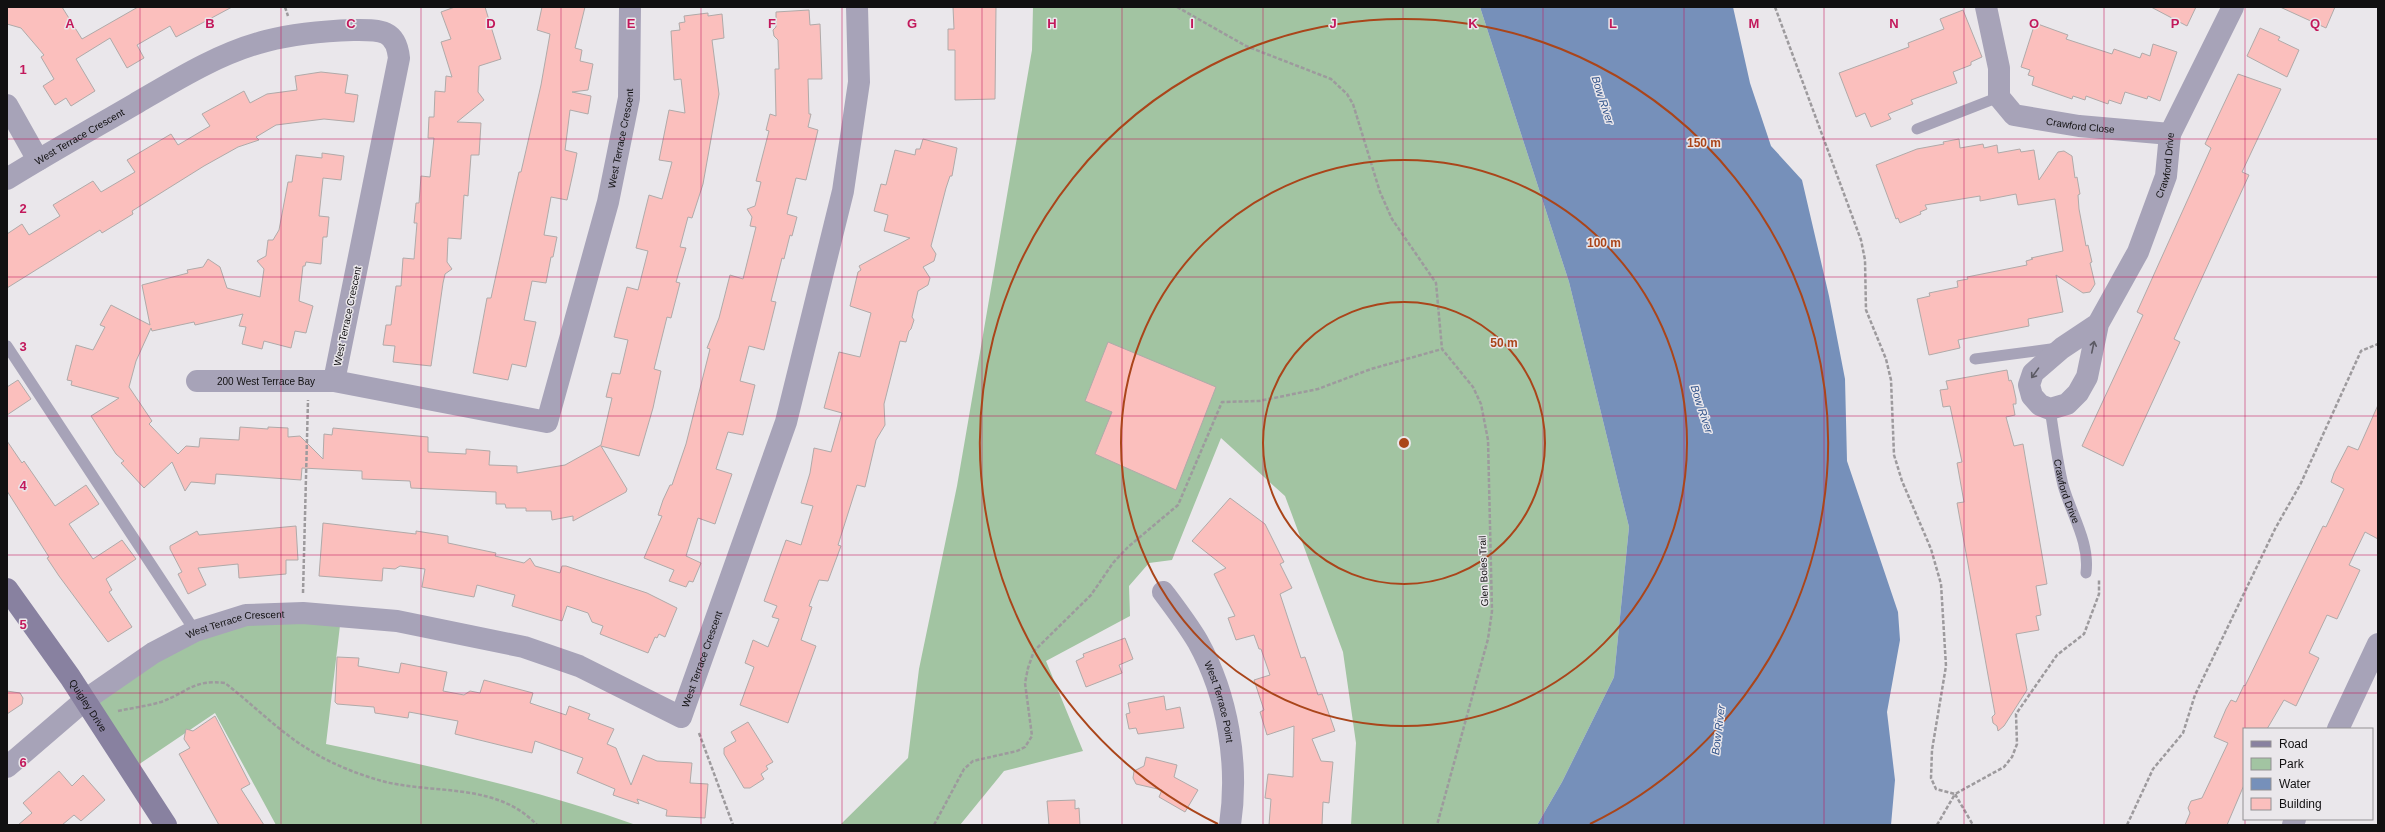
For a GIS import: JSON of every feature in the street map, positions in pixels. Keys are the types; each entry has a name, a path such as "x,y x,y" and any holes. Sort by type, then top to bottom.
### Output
{"street":[{"name":"West Terrace Crescent","path":"7,180 38,160 193,71 244,48 266,41 334,32 381,31 391,36 398,45 399,58 334,381 547,422 608,202 628,105 630,7"},
{"name":"West Terrace Crescent","path":"7,767 85,700 153,653 195,631 246,615 303,613 397,622 524,647 579,666 681,717 786,422 842,191 859,82 857,7"},
{"path":"1986,7 1999,68 1999,97"},
{"name":"Crawford Drive","path":"2098,324 2062,348 2033,373 2029,385 2032,396 2040,405 2050,409 2067,404 2078,393 2087,376 2098,324 2138,252 2166,176 2170,134 2233,7"},
{"name":"Crawford Close","path":"1999,97 2014,115 2080,126 2170,134"},
{"path":"7,105 38,160"},
{"name":"200 West Terrace Bay","path":"197,381 334,381"},
{"name":"Quigley Drive","path":"7,589 85,700 166,825"},
{"name":"West Terrace Point","path":"1163,592 1198,642 1215,680 1227,723 1233,775 1230,825"},
{"path":"2338,728 2378,644"}],"lane":[{"path":"1917,129 1999,97"},
{"path":"7,346 195,631"},
{"name":"Crawford Drive","path":"1975,359 2062,348"},
{"name":"Crawford Drive","path":"2050,409 2064,487 2076,515 2087,560 2086,573"}],"path":[{"path":"934,825 964,769 973,761 1017,751 1025,747 1032,736 1025,683 1034,651 1091,595 1113,563 1128,547 1178,505 1222,402 1259,401 1318,389 1371,369 1442,349 1436,283 1392,219 1380,192 1360,122 1350,99 1340,86 1331,79 1310,70 1246,46 1177,7"},
{"path":"1775,7 1861,240 1865,260 1866,310 1886,359 1891,380 1894,455 1902,481 1931,549 1941,584 1946,666 1932,750 1930,778 1936,789 1955,794 1973,825"},
{"path":"2127,825 2153,769 2183,733 2195,694 2275,529 2301,483 2361,351 2378,344"},
{"name":"Glen Boles Trail","path":"1437,825 1488,639 1492,611 1488,440 1485,420 1481,404 1473,387 1442,349"},
{"path":"303,613 308,380"},
{"path":"1937,825 1955,794 2004,767 2012,757 2017,744 2015,724 2019,708 2057,655 2084,634 2098,594 2100,583 2098,576 2086,573"},
{"path":"118,711 159,702 196,684 210,681 225,683 308,749 347,768 376,779 408,786 467,791 497,798 526,813 537,825"},
{"path":"699,733 733,825"}],"green space":[{"path":"1033,7 1480,7 1569,282 1629,527 1614,677 1562,782 1537,825 1351,825 1356,743 1343,652 1285,496 1221,438 1172,560 1149,563 1129,586 1130,616 1046,661 1083,751 1004,771 960,825 840,825 908,758 919,669 957,486 1032,50"},
{"path":"246,615 341,617 326,744 521,789 636,825 276,825 215,713 132,769 85,700"}],"water":[{"name":"Bow River","path":"1480,7 1733,7 1750,83 1771,146 1802,180 1829,296 1845,379 1847,461 1898,612 1900,640 1887,712 1895,780 1891,825 1537,825 1562,782 1614,677 1629,527 1569,282"}],"building":[{"path":"7,7 62,7 82,39 138,7 232,7 176,37 170,26 137,45 144,58 127,68 110,38 76,59 95,91 71,106 66,98 55,105 43,86 54,79 41,57 44,55 21,28 7,24"},
{"path":"455,7 485,7 501,59 479,66 478,92 484,100 457,122 481,123 479,155 471,155 468,196 464,195 461,239 448,238 447,262 452,269 445,274 443,283 431,366 393,362 395,346 383,345 386,325 391,325 396,286 401,286 403,258 414,259 417,223 414,223 416,203 419,203 421,176 430,177 434,138 428,138 429,117 434,117 435,91 445,92 446,76 452,77 441,42 451,39 441,12"},
{"path":"542,7 585,7 575,48 582,50 580,61 593,64 588,90 572,92 591,96 588,114 570,110 565,150 577,153 567,200 551,197 544,235 557,237 553,257 551,257 546,283 532,281 524,320 536,322 526,367 512,364 508,380 473,373 487,298 491,298 519,172 521,172 541,85 550,34 537,30"},
{"path":"953,7 996,7 995,99 955,100 955,50 948,50 948,29 954,29"},
{"path":"2151,7 2196,7 2187,26"},
{"path":"2280,7 2335,7 2326,28"},
{"path":"809,10 810,25 820,24 822,79 808,79 809,114 811,114 808,127 818,130 806,180 796,178 787,214 797,217 792,236 790,235 784,259 782,258 771,301 776,302 764,350 749,346 740,381 755,385 743,435 728,432 716,469 732,474 715,524 698,518 686,556 701,563 693,582 689,581 686,587 669,581 674,570 644,558 662,516 658,515 670,485 672,485 686,444 710,349 707,348 719,318 730,275 743,279 756,227 750,226 752,217 747,209 755,206 761,182 756,181 769,131 766,130 770,114 776,116 775,69 779,69 778,40 774,36 773,30 776,27 776,12"},
{"path":"1963,10 1982,57 1971,62 1971,65 1953,72 1957,83 1911,100 1913,104 1888,114 1891,119 1871,127 1865,113 1856,117 1839,73 1909,47 1908,43 1944,29 1940,19"},
{"path":"708,13 708,16 722,14 724,38 712,40 719,94 703,184 692,218 688,217 680,247 686,248 676,282 680,283 671,318 667,317 654,369 661,371 653,408 639,456 601,446 627,489 626,492 573,521 573,516 552,520 551,511 526,511 526,508 506,508 505,504 496,504 496,492 411,488 410,481 362,479 362,471 302,468 301,480 216,474 215,484 191,482 185,491 172,462 144,488 121,463 124,461 116,454 91,416 119,398 71,385 72,381 67,380 76,345 93,350 105,327 100,325 111,305 150,325 142,285 188,273 187,270 203,267 208,259 220,267 227,288 260,297 264,269 257,261 266,256 268,240 273,240 279,230 288,182 292,182 296,155 322,158 322,153 344,156 341,180 323,178 319,216 329,217 327,237 323,237 321,264 306,262 305,266 303,266 299,301 313,306 306,333 295,331 291,348 264,341 262,349 242,344 246,327 239,326 243,314 195,325 194,322 152,331 151,328 136,361 129,387 152,421 149,424 178,454 186,446 199,447 200,438 239,440 240,427 268,429 268,427 288,428 288,437 300,436 323,459 324,434 332,435 333,428 428,437 428,452 466,454 466,449 490,451 489,465 517,466 517,473 565,465 601,445 612,398 606,397 612,373 620,374 628,340 614,337 627,287 638,290 648,251 636,248 649,195 662,199 672,162 659,160 669,110 685,113 681,79 674,80 671,31 680,30 679,23 685,22 684,16"},
{"path":"2035,23 2068,35 2066,39 2112,54 2114,49 2140,58 2142,53 2150,56 2153,44 2177,52 2160,101 2148,96 2147,99 2125,92 2121,104 2109,100 2108,104 2086,96 2085,100 2073,96 2072,99 2032,85 2034,77 2028,75 2030,70 2021,67"},
{"path":"2260,28 2280,37 2278,40 2299,50 2287,77 2247,56"},
{"path":"321,72 348,75 345,93 358,95 354,122 324,119 276,125 256,137 259,140 238,147 204,166 132,211 133,214 102,233 100,230 7,288 7,234 22,224 29,235 60,216 53,205 93,181 101,192 135,172 127,160 171,134 178,145 210,126 202,114 244,91 250,103 267,94 297,90 295,76"},
{"path":"2238,74 2281,89 2242,172 2249,175 2174,339 2180,342 2123,466 2082,446 2143,315 2137,312 2211,148 2205,144"},
{"path":"923,139 957,148 952,176 950,176 946,188 931,246 936,254 934,261 923,267 930,278 928,285 918,291 912,317 914,320 911,329 906,342 900,341 884,404 885,425 876,440 865,487 857,485 838,545 841,546 828,581 819,580 809,606 812,607 801,640 816,646 788,723 740,705 754,667 745,663 753,640 768,647 779,619 772,617 777,606 764,601 786,540 801,545 813,506 801,503 810,473 814,448 831,452 842,413 824,408 839,352 860,357 871,313 850,306 858,272 861,270 859,266 910,238 884,231 888,215 874,211 881,184 886,185 895,150 915,155 916,149 920,149"},
{"path":"1959,139 1960,148 1983,144 1984,148 1997,145 1998,153 2020,149 2021,152 2034,150 2039,180 2058,152 2064,151 2072,156 2075,178 2077,177 2080,194 2078,195 2079,209 2086,246 2088,245 2092,262 2090,263 2095,284 2090,292 2083,293 2056,275 2063,312 2028,319 2029,326 1958,340 1960,348 1929,355 1917,299 1930,296 1929,293 1958,287 1957,281 1968,279 1967,277 2027,265 2026,261 2033,259 2031,258 2063,251 2055,199 2018,205 2016,194 1980,201 1980,196 1925,205 1927,209 1920,212 1921,214 1900,223 1898,218 1896,219 1876,165 1917,149 1944,144 1943,142"},
{"path":"1108,342 1216,387 1176,490 1095,454 1112,412 1085,401"},
{"path":"2007,370 2009,381 2011,380 2013,385 2016,404 2013,404 2015,415 2006,417 2014,446 2023,444 2047,584 2036,586 2041,615 2036,616 2039,630 2016,634 2027,690 2004,726 1998,731 1997,726 1993,723 1992,717 1995,714 1957,503 1964,502 1957,463 1962,462 1950,406 1943,407 1940,390 1948,389 1946,381"},
{"path":"18,380 31,399 7,415 7,387"},
{"path":"2378,405 2378,539 2365,532 2349,565 2360,570 2337,619 2327,615 2309,653 2319,658 2296,706 2284,700 2268,728 2243,728 2243,787 2227,825 2185,825 2190,813 2188,808 2191,801 2202,798 2228,743 2214,737 2226,709 2231,700 2236,702 2244,685 2245,686 2323,526 2326,527 2344,489 2331,482 2334,473 2348,446 2358,450"},
{"path":"7,441 22,463 24,461 55,506 86,485 99,504 69,524 93,559 122,540 136,559 106,579 112,590 109,592 132,627 108,642 59,576 47,558 49,557 7,491"},
{"path":"1230,498 1265,524 1284,562 1280,564 1292,588 1280,594 1301,658 1305,657 1318,695 1322,694 1335,731 1312,739 1321,761 1333,762 1329,803 1323,802 1322,825 1269,825 1271,799 1265,798 1268,774 1293,777 1294,726 1267,735 1260,712 1264,710 1254,680 1270,675 1261,649 1259,649 1254,635 1236,640 1228,618 1235,616 1214,574 1226,568 1192,541"},
{"path":"323,523 416,534 416,531 448,536 448,543 496,553 495,556 524,563 530,558 535,566 560,573 562,566 566,566 647,593 677,608 665,637 659,634 657,638 655,637 648,653 600,634 603,626 592,622 588,613 567,606 562,621 512,606 515,595 477,585 474,597 422,587 425,569 400,566 395,569 383,568 382,581 319,576"},
{"path":"296,526 298,560 286,560 286,574 239,578 238,564 198,568 206,585 188,594 178,574 182,572 170,549 170,546 197,531 199,535"},
{"path":"1125,638 1133,659 1119,665 1122,673 1086,687 1076,661 1084,657 1083,654"},
{"path":"337,657 359,658 358,666 399,673 401,663 447,672 443,691 464,695 470,691 480,693 484,680 533,693 530,703 566,715 569,706 590,714 588,719 614,729 607,744 616,748 631,785 643,755 657,761 692,763 690,783 708,784 705,818 666,816 667,810 637,799 639,804 613,795 615,789 577,773 583,758 535,741 532,753 455,734 458,721 409,712 408,718 375,713 374,707 337,704 335,702"},
{"path":"7,691 20,693 23,698 22,704 7,714"},
{"path":"1164,696 1166,710 1180,707 1184,728 1138,734 1136,728 1129,729 1126,714 1130,713 1128,703"},
{"path":"215,716 250,784 241,789 264,825 219,825 179,754 190,748 184,739 186,729 193,731"},
{"path":"748,722 773,762 766,766 768,769 761,774 764,779 750,788 744,788 724,754 724,748 736,741 731,732"},
{"path":"1146,757 1177,765 1174,777 1198,790 1185,812 1159,797 1162,790 1136,784 1133,778 1134,771 1144,766"},
{"path":"59,771 72,786 83,775 105,800 81,821 74,815 62,825 18,825 32,813 23,803"},
{"path":"1075,800 1075,809 1079,808 1080,825 1049,825 1047,801"}]}
